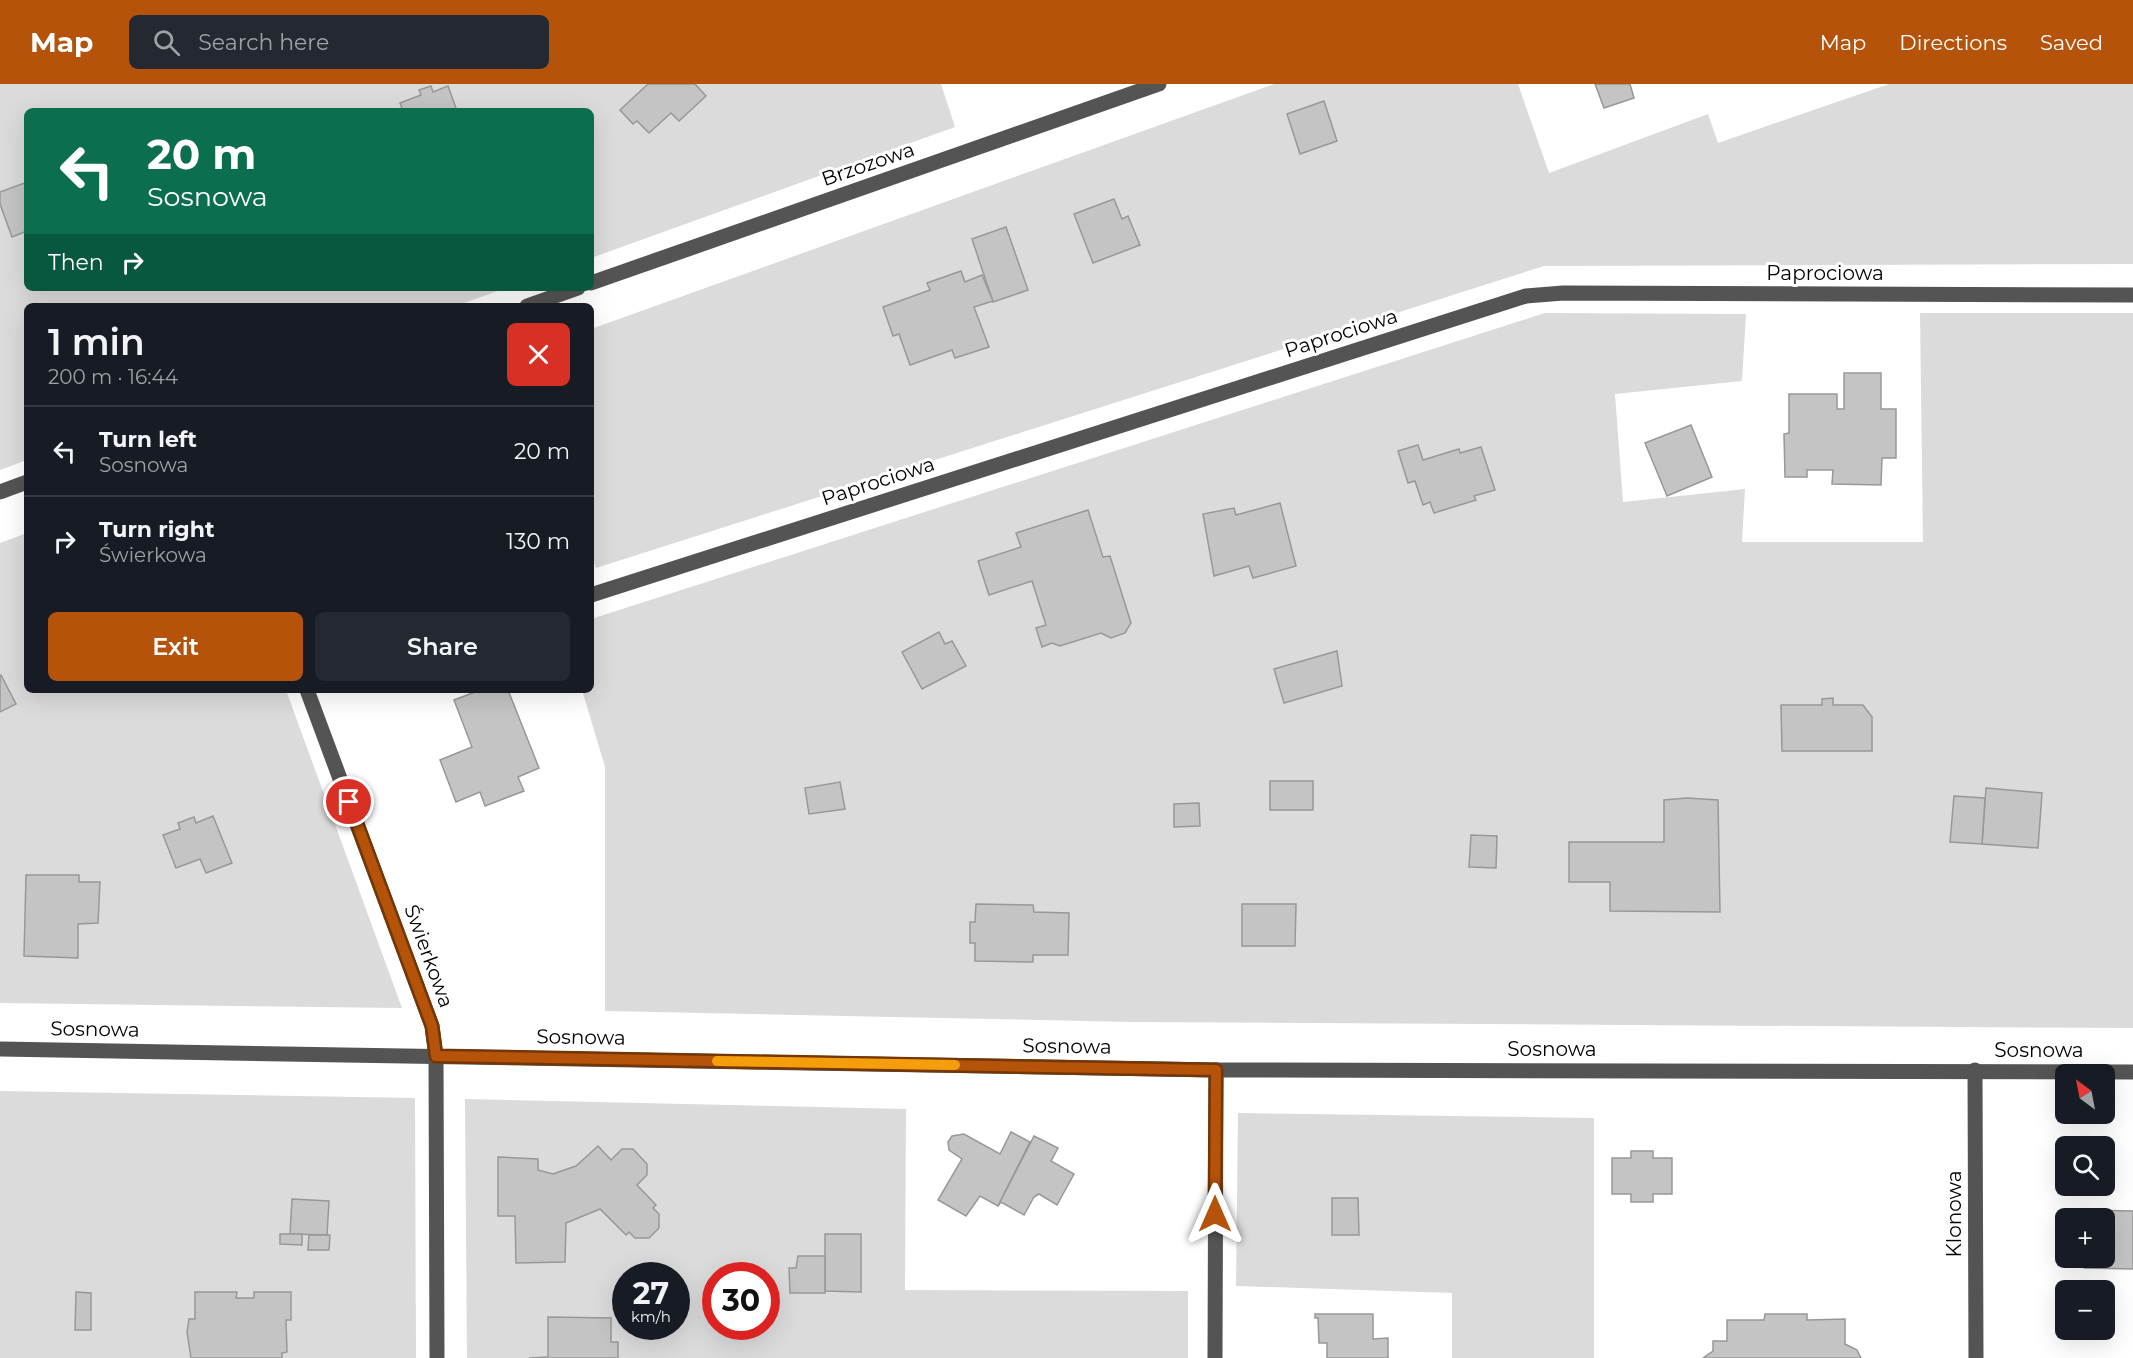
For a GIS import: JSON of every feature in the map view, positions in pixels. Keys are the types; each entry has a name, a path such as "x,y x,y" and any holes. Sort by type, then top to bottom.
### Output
{"street":[{"name":"Brzozowa","path":"594,282 1159,84"},
{"path":"535,303 569,291"},
{"name":"Paprociowa","path":"594,594 1526,296 1563,292 2133,295"},
{"path":"0,492 24,483"},
{"name":"Świerkowa","path":"308,693 432,1026 436,1056 437,1358"},
{"name":"Sosnowa","path":"0,1049 1216,1070 2133,1071"},
{"path":"1215,1358 1216,1070"},
{"name":"Klonowa","path":"1975,1070 1976,1358"}],"shaded area":[{"path":"0,84 941,84 955,127 594,257 594,108 24,108 24,291 498,291 464,303 24,303 24,461 0,470"},
{"path":"1274,84 1518,84 1549,173 1708,114 1718,143 1889,84 2133,84 2133,264 1544,266 596,568 594,562 594,328"},
{"path":"1545,313 1746,314 1742,381 1615,394 1623,502 1745,489 1742,542 1923,542 1920,313 2133,313 2133,1028 1132,1022 605,1011 605,767 583,693 594,693 594,618"},
{"path":"24,534 24,693 287,693 402,1008 0,1003 0,543"},
{"path":"0,1091 415,1098 416,1358 0,1358"},
{"path":"465,1099 906,1109 905,1290 1188,1291 1188,1358 467,1358"},
{"path":"1238,1113 1594,1118 1594,1358 1452,1358 1452,1293 1236,1286"}],"building":[{"path":"648,84 695,84 706,96 679,121 671,113 649,133 637,121 633,124 620,110"},
{"path":"1595,84 1630,84 1634,98 1604,108"},
{"path":"431,86 433,92 448,86 456,108 402,108 400,103 421,95 419,90"},
{"path":"1324,101 1337,141 1300,154 1287,114"},
{"path":"24,183 24,232 12,237 0,204 0,192"},
{"path":"1114,199 1122,219 1128,216 1140,245 1093,263 1074,214"},
{"path":"1006,227 1028,290 993,302 972,239"},
{"path":"961,271 965,282 982,275 993,301 974,307 989,347 955,358 952,350 910,365 899,334 893,336 883,307 930,290 927,283"},
{"path":"1844,373 1881,373 1881,409 1896,409 1896,458 1882,458 1881,485 1832,484 1833,470 1807,470 1807,477 1785,477 1784,434 1789,433 1789,394 1837,394 1837,409 1844,409"},
{"path":"1691,425 1712,477 1667,496 1645,443"},
{"path":"1418,445 1423,460 1459,449 1460,453 1481,447 1495,490 1474,496 1476,500 1434,513 1430,502 1423,505 1415,481 1408,483 1398,451"},
{"path":"1280,503 1296,566 1253,578 1249,566 1214,576 1203,514 1234,508 1236,515"},
{"path":"1088,510 1103,557 1110,556 1131,623 1125,633 1111,638 1101,633 1060,646 1052,643 1042,647 1036,628 1046,625 1032,581 989,595 978,561 1021,547 1016,533"},
{"path":"939,632 945,644 952,641 966,666 922,689 902,652"},
{"path":"1337,651 1342,686 1284,703 1274,669"},
{"path":"0,676 16,704 0,712"},
{"path":"472,693 509,693 539,768 518,777 524,791 485,806 480,792 456,802 440,760 472,747 454,700"},
{"path":"1833,698 1833,705 1863,705 1872,717 1872,751 1782,751 1781,705 1822,705 1822,699"},
{"path":"1270,781 1313,781 1313,810 1270,810"},
{"path":"840,782 845,809 809,814 805,788"},
{"path":"1986,788 2042,793 2038,848 1982,844"},
{"path":"1954,796 1985,798 1982,844 1950,842"},
{"path":"1687,798 1718,800 1720,912 1610,911 1610,882 1569,882 1569,842 1664,842 1664,800"},
{"path":"1199,803 1200,826 1174,827 1174,804"},
{"path":"213,816 232,863 206,873 200,859 176,868 163,835 180,829 178,823 194,817 196,823"},
{"path":"1471,835 1497,836 1496,868 1469,867"},
{"path":"26,875 79,875 79,882 100,882 98,923 78,924 78,958 24,956"},
{"path":"976,904 1033,905 1034,912 1069,913 1068,955 1033,955 1033,962 975,961 975,943 970,943 970,922 975,922"},
{"path":"1242,904 1296,904 1295,946 1242,946"},
{"path":"1011,1132 1030,1142 998,1206 980,1196 966,1216 938,1200 962,1159 949,1150 948,1142 952,1136 964,1134 1000,1154"},
{"path":"1034,1136 1058,1148 1051,1161 1074,1174 1057,1205 1039,1194 1034,1197 1024,1215 1001,1202 998,1206"},
{"path":"598,1146 611,1160 622,1149 633,1149 647,1164 647,1175 637,1185 656,1205 653,1208 659,1214 659,1228 649,1238 635,1238 629,1232 626,1235 600,1209 566,1223 565,1262 516,1263 515,1216 498,1216 498,1157 538,1159 538,1170 553,1174 576,1166"},
{"path":"1631,1151 1653,1151 1653,1158 1672,1158 1672,1194 1653,1194 1653,1202 1631,1202 1631,1194 1612,1194 1612,1158 1631,1158"},
{"path":"1332,1198 1358,1198 1359,1235 1332,1235"},
{"path":"292,1199 329,1201 327,1235 290,1234"},
{"path":"2115,1211 2133,1211 2133,1269 2084,1268 2115,1268"},
{"path":"280,1234 302,1234 302,1245 280,1244"},
{"path":"825,1234 861,1234 861,1292 825,1291"},
{"path":"309,1235 330,1235 329,1250 308,1250"},
{"path":"798,1256 825,1256 825,1293 790,1293 789,1268 796,1268"},
{"path":"76,1292 91,1293 91,1330 75,1330"},
{"path":"195,1292 237,1292 236,1298 254,1298 254,1292 291,1292 291,1320 286,1320 287,1352 282,1353 282,1358 191,1358 187,1332 189,1319 195,1319"},
{"path":"1315,1314 1373,1314 1373,1339 1388,1338 1388,1358 1327,1358 1327,1343 1319,1343 1318,1318 1315,1318"},
{"path":"1765,1314 1807,1314 1807,1320 1845,1319 1845,1344 1857,1350 1861,1358 1703,1358 1713,1351 1713,1341 1727,1341 1727,1320 1764,1320"},
{"path":"548,1317 611,1318 611,1342 618,1342 618,1358 529,1358 548,1357"}],"slow traffic":[{"path":"717,1061 955,1065"}],"route":[{"path":"349,802 432,1026 436,1056 1216,1070 1215,1214"}]}
